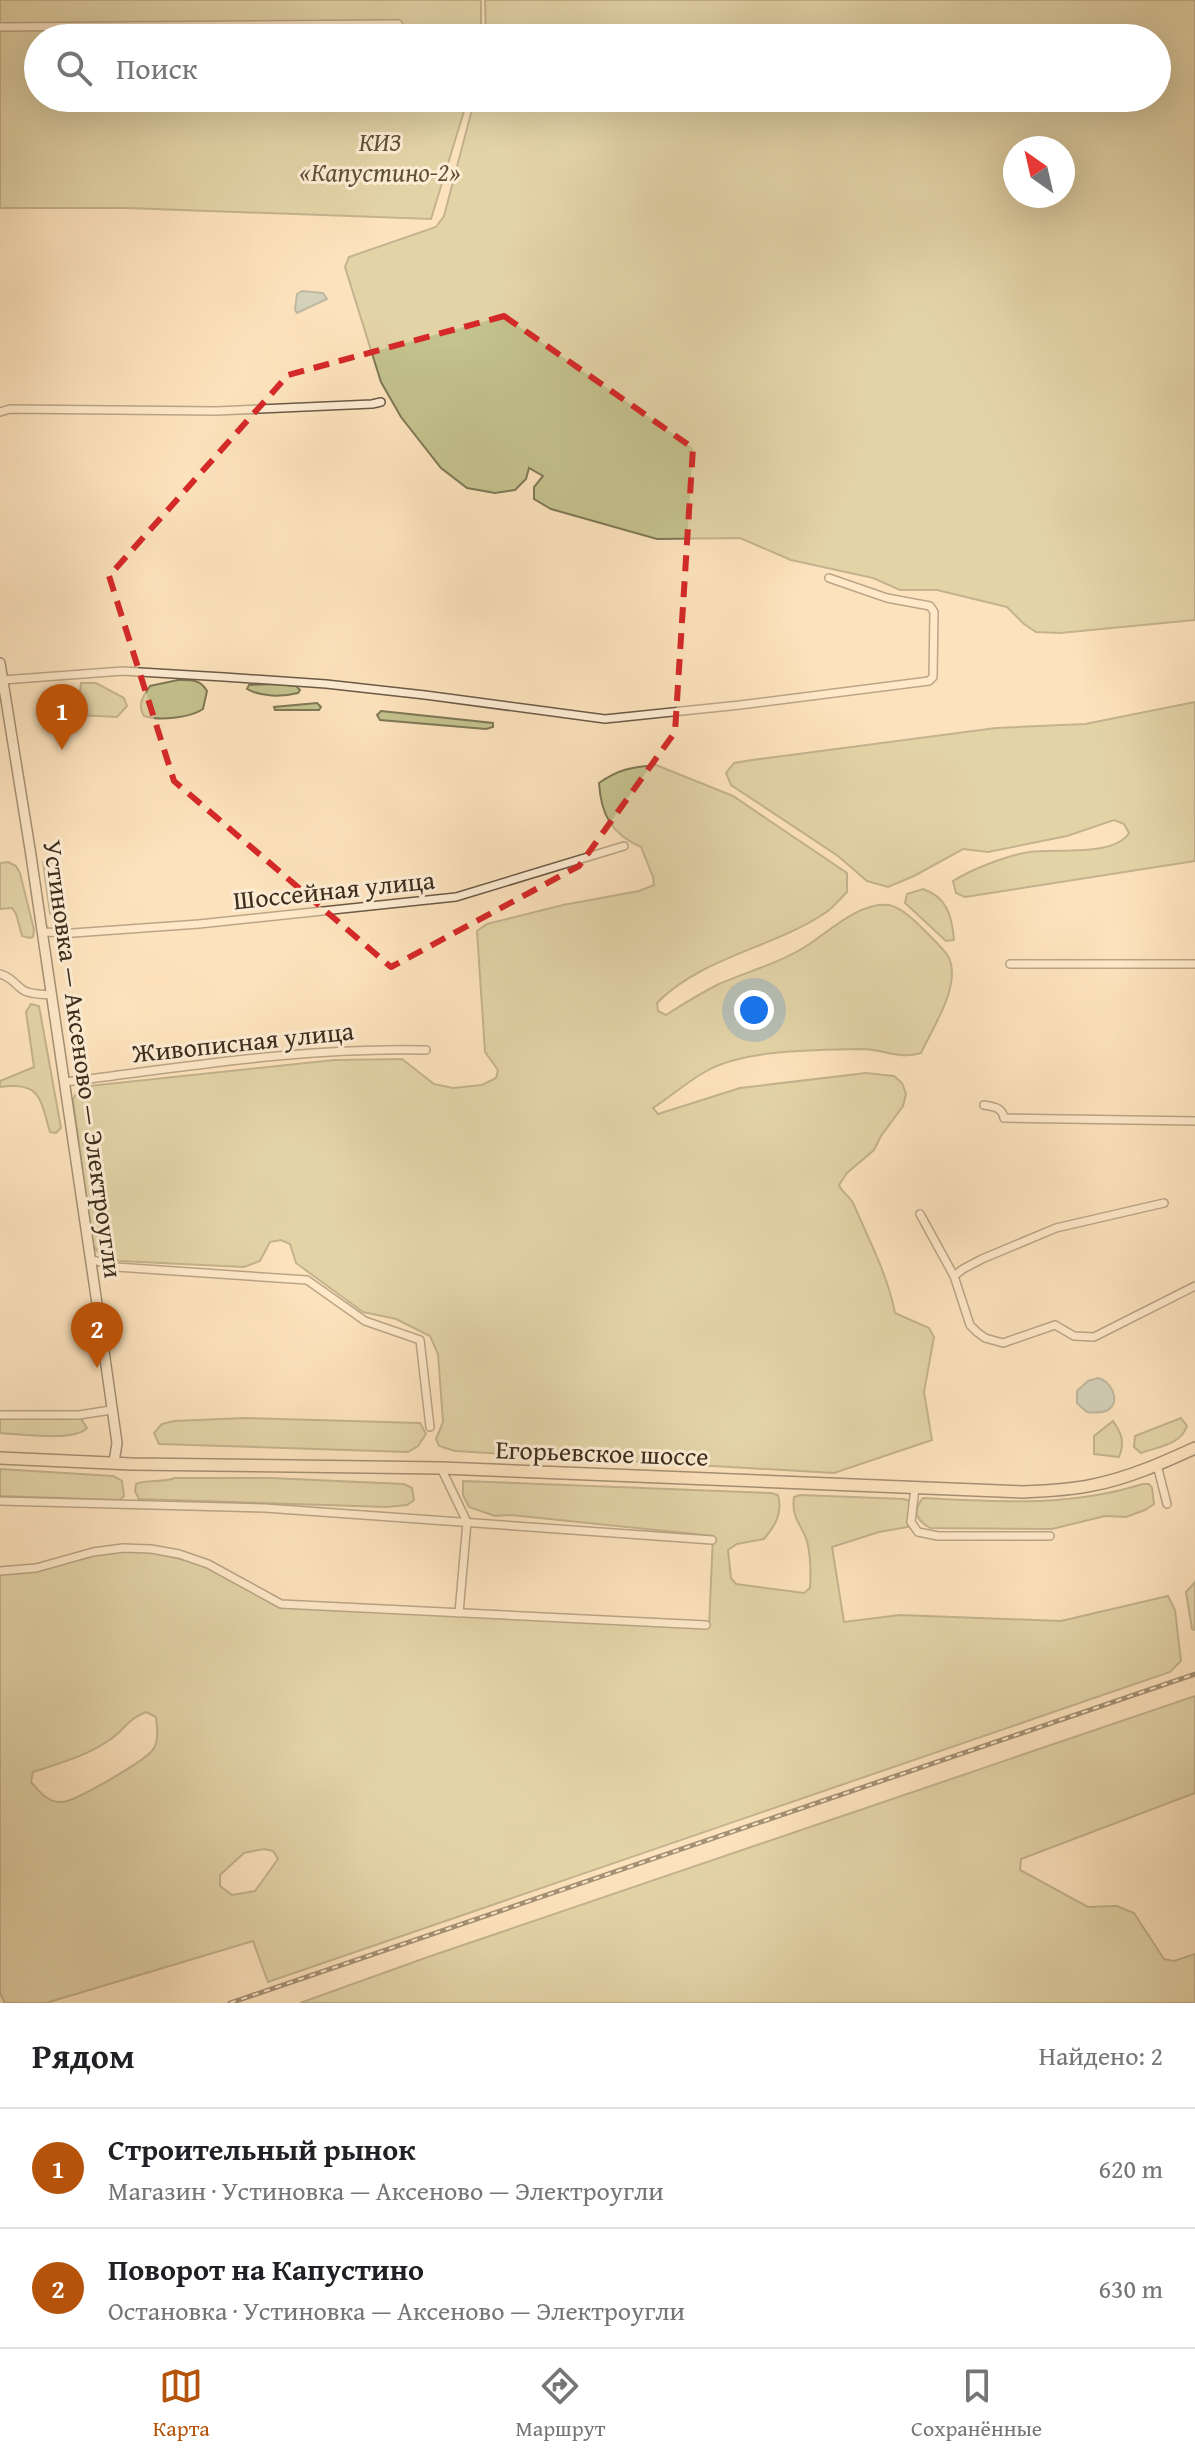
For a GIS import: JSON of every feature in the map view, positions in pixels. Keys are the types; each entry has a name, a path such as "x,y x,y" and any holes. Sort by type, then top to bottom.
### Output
{"main road":[{"name":"Устиновка — Аксеново — Электроугли","path":"0,665 117,1443 114,1462"},
{"name":"Егорьевское шоссе","path":"0,1458 441,1468 1023,1492 1096,1485 1157,1465 1195,1448"}],"street":[{"path":"0,27 24,27"},
{"path":"0,412 10,409 216,411 381,402"},
{"path":"3,680 123,671 224,677 354,687 605,719 929,681 933,677 934,612 930,606 887,598 829,578"},
{"name":"Шоссейная улица","path":"42,932 73,933 199,924 456,897 624,846"},
{"path":"1010,964 1195,964"},
{"path":"0,974 8,976 22,990 51,995"},
{"name":"Живописная улица","path":"65,1082 273,1055 373,1049 426,1050"},
{"path":"984,1105 999,1108 1004,1118 1195,1121"},
{"path":"954,1276 982,1259 1056,1228 1164,1203"},
{"path":"920,1214 954,1276 970,1325 985,1338 1003,1343 1055,1325 1074,1336 1094,1337 1195,1286"},
{"path":"90,1259 116,1267 307,1280 365,1321 420,1340 430,1427"},
{"path":"0,1415 79,1415 111,1410"},
{"path":"1157,1465 1167,1504"},
{"path":"441,1468 467,1522 459,1613"},
{"path":"915,1488 911,1522 918,1532 938,1536 1050,1536"},
{"path":"0,1501 265,1508 712,1540"},
{"path":"0,1571 36,1568 93,1552 123,1548 151,1549 208,1564 281,1604 706,1625"}],"highlighted area":[{"path":"504,316 693,448 675,732 579,866 391,967 174,781 109,576 288,375"}],"green space":[{"name":"КИЗ «Капустино-2»","path":"0,0 481,0 481,24 24,24 24,112 464,112 431,219 127,208 0,208"},
{"path":"485,0 1195,0 1195,620 1060,633 1036,632 1007,607 937,590 900,590 873,578 791,560 740,538 657,539 551,509 534,499 534,487 543,476 529,468 526,479 515,490 495,493 467,488 441,468 401,417 381,382 345,267 349,257 436,227 444,216 471,112 1171,112 1171,24 486,24"},
{"path":"178,680 195,681 204,687 207,691 203,709 174,718 144,716 141,704 150,686"},
{"path":"81,683 96,683 124,698 127,706 117,717 77,715"},
{"path":"249,685 296,686 300,690 298,693 272,696 247,689"},
{"path":"1195,702 1195,861 965,897 956,893 953,881 990,864 1029,852 1098,849 1121,841 1129,833 1124,824 1114,820 1067,836 988,852 963,849 888,887 867,881 838,856 731,785 726,773 734,763 752,760 996,728 1085,724"},
{"path":"317,703 321,707 319,710 275,710 274,707"},
{"path":"381,711 493,723 493,727 486,729 380,720 377,715"},
{"path":"656,765 733,796 847,873 847,892 828,911 805,925 694,975 657,1003 658,1011 666,1015 719,984 797,951 846,918 878,905 889,905 906,914 948,956 952,967 949,992 921,1053 898,1055 869,1049 823,1050 779,1052 737,1059 703,1073 653,1108 658,1114 740,1088 866,1073 894,1076 902,1083 906,1094 903,1106 874,1150 847,1173 839,1185 853,1202 872,1245 895,1313 929,1328 934,1337 924,1392 932,1440 834,1473 455,1451 439,1446 436,1439 443,1422 438,1354 430,1336 396,1319 363,1312 296,1263 290,1244 281,1240 270,1242 260,1261 244,1267 120,1261 101,1256 93,1245 73,1100 77,1091 89,1086 334,1060 402,1059 434,1084 453,1088 482,1085 496,1078 498,1070 485,1052 477,931 487,924 563,905 639,891 654,885 641,847 622,836 605,813 599,783 626,770"},
{"path":"49,860 61,916 55,918 50,913 43,862"},
{"path":"8,862 16,866 20,873 34,930 30,938 22,936 12,908 0,909 0,863"},
{"path":"923,889 938,897 947,908 954,940 946,941 905,903 907,894"},
{"path":"31,1004 39,1006 61,1128 56,1133 50,1132 41,1102 31,1090 0,1087 0,1081 34,1067 26,1012"},
{"path":"245,1418 420,1423 426,1434 418,1446 408,1452 159,1444 154,1433 162,1424 174,1421"},
{"path":"1181,1418 1187,1426 1174,1441 1141,1453 1134,1447 1135,1436"},
{"path":"0,1419 81,1419 87,1428 59,1436 0,1433"},
{"path":"1113,1421 1122,1438 1119,1457 1094,1454 1094,1436"},
{"path":"0,1469 113,1476 122,1481 124,1496 120,1500 0,1496"},
{"path":"175,1478 270,1478 404,1484 412,1488 414,1500 407,1505 387,1507 139,1499 135,1491 136,1484"},
{"path":"463,1481 778,1495 777,1519 764,1539 737,1544 728,1550 731,1578 736,1584 804,1593 810,1588 810,1559 807,1541 795,1515 794,1497 904,1499 910,1501 908,1527 879,1532 832,1547 844,1622 900,1615 1061,1621 1168,1596 1175,1610 1181,1661 1170,1672 268,1982 253,1941 46,2003 5,2003 0,1993 0,1574 93,1555 153,1552 207,1566 280,1607 709,1627 713,1536 511,1515 495,1516 469,1507 463,1495","holes":["146,1712 156,1717 156,1744 126,1770 62,1802 48,1799 31,1782 33,1772 92,1750","264,1849 273,1851 278,1859 255,1891 232,1895 220,1886 220,1875 244,1853"]},
{"path":"1149,1484 1152,1488 1154,1504 1145,1510 1126,1517 1105,1516 1052,1529 930,1528 917,1515 917,1507 923,1498 1061,1500"},
{"path":"1195,1582 1195,1630 1192,1629 1186,1592"},
{"path":"1195,1696 1195,1793 1021,1859 1020,1870 1088,1907 1117,1906 1134,1913 1164,1959 1174,1961 1195,1954 1195,2003 300,2003 428,1957"}],"water":[{"path":"302,291 323,293 327,299 297,313 297,294"},
{"path":"1098,1378 1113,1391 1114,1401 1106,1411 1087,1412 1077,1403 1077,1391 1088,1381"}],"railway":[{"path":"230,2003 1195,1674"}],"place":[{"name":"Строительный рынок","path":"62,750"},
{"name":"Поворот на Капустино","path":"97,1368"}]}
